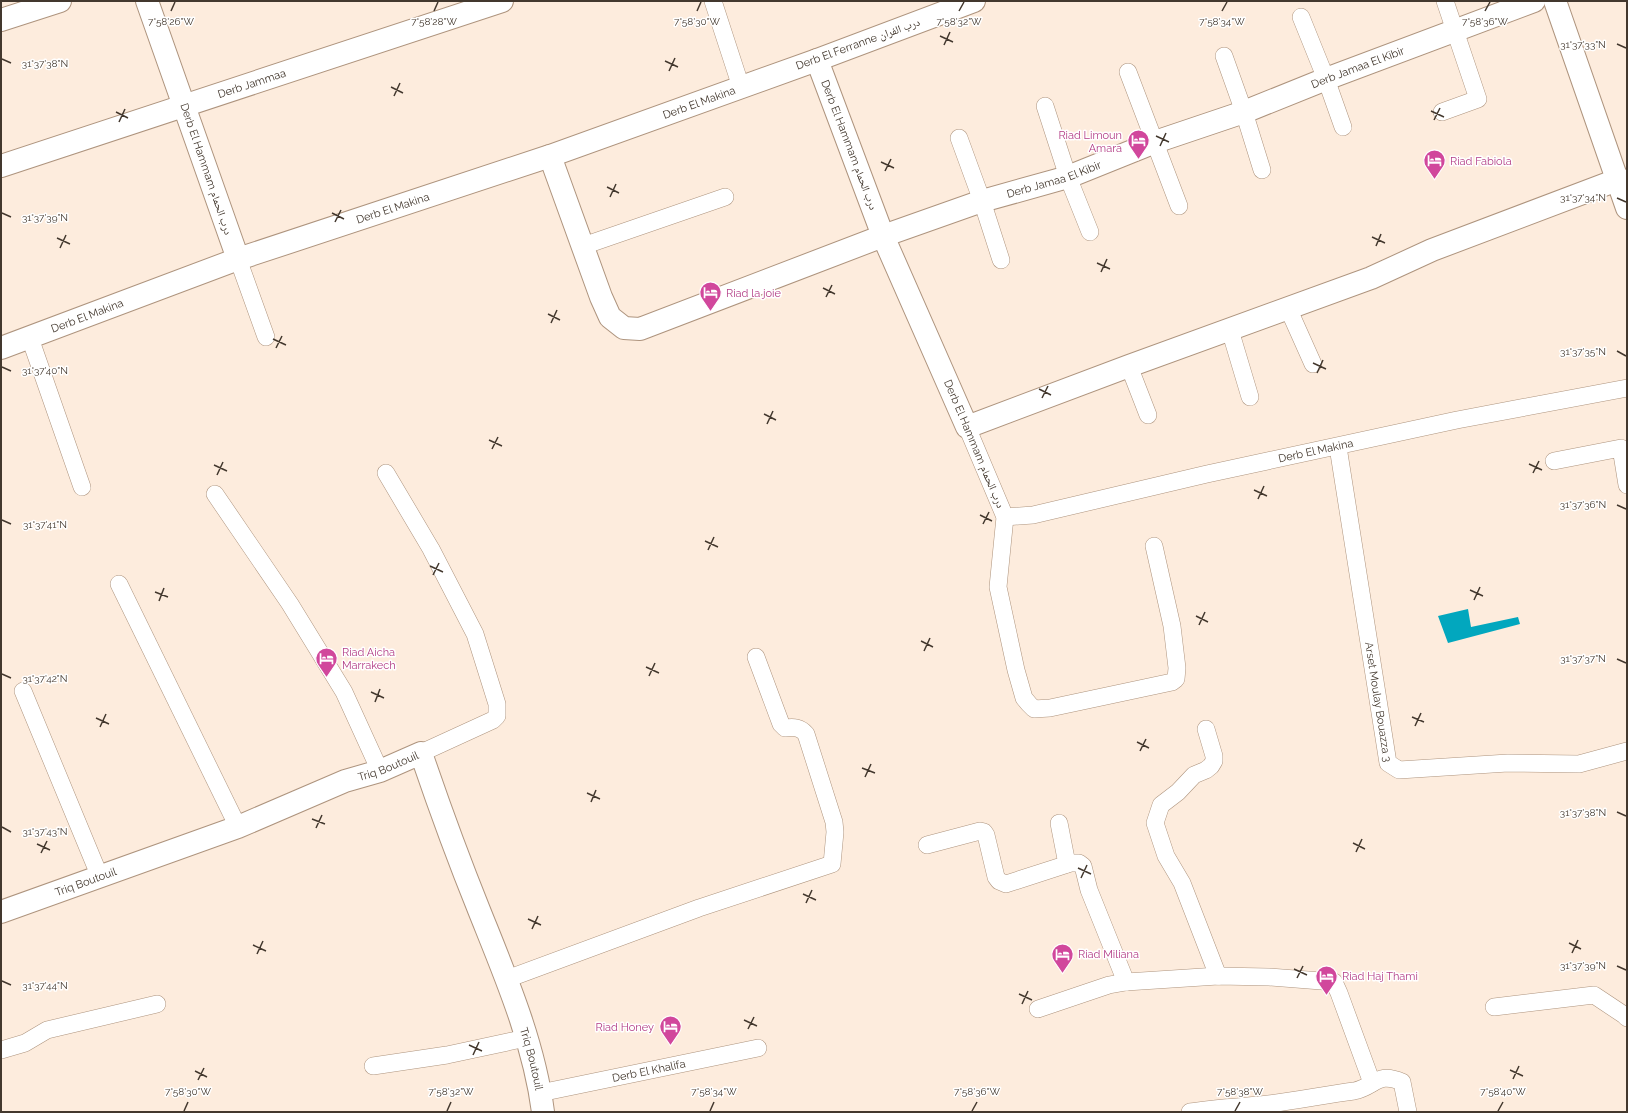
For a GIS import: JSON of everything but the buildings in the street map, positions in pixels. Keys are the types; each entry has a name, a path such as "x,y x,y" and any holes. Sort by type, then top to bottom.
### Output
{"street":[{"path":"1,20 60,1"},
{"name":"Derb El Hammam درب الحمام","path":"147,1 238,258"},
{"name":"Derb Jammaa","path":"1,166 502,1"},
{"name":"Derb El Ferranne درب الفران","path":"741,87 974,1"},
{"name":"Derb Jamaa El Kibir","path":"583,246 601,297 610,317 624,328 640,329 883,236 982,201 1068,176 1154,142 1244,112 1326,79 1534,1"},
{"path":"1556,1 1622,181 1627,208"},
{"name":"Derb El Hammam درب الحمام","path":"817,60 883,236 967,427"},
{"name":"Derb El Makina","path":"1,348 238,258 550,156 741,87"},
{"path":"550,156 583,246"},
{"path":"967,427 1371,278 1432,250 1622,181"},
{"name":"Triq Boutouil","path":"1,912 238,827 345,781 380,771 420,753 448,832 507,979 526,1038 541,1103"}],"lane":[{"path":"713,1 741,87"},
{"path":"1442,112 1478,99 1456,31 1444,1"},
{"path":"1301,17 1326,79 1343,127"},
{"path":"1224,56 1244,112 1262,170"},
{"path":"1128,72 1178,206"},
{"path":"1045,106 1068,176 1090,232"},
{"path":"958,138 982,201 1001,260"},
{"path":"583,246 725,198"},
{"name":"Derb El Hammam درب الحمام","path":"238,258 266,337"},
{"path":"1288,308 1312,364"},
{"path":"1230,330 1250,397"},
{"path":"30,338 82,488"},
{"path":"1129,366 1148,415"},
{"name":"Derb El Makina","path":"1005,517 1033,515 1207,474 1338,447 1456,420 1627,388"},
{"name":"Derb El Hammam درب الحمام","path":"967,427 1005,517 998,587 1024,698 1034,709 1058,706 1172,682 1176,679 1177,668 1172,626 1154,546"},
{"name":"Arset Moulay Bouazza 3","path":"1338,447 1388,763 1398,770 1508,763 1579,764 1627,751"},
{"path":"1554,461 1621,448 1627,485"},
{"path":"386,473 431,549 475,634 496,695 498,711 498,716 493,720 420,753"},
{"path":"215,494 290,604 344,692 380,771"},
{"path":"119,584 238,827"},
{"path":"507,979 699,908 832,864 836,832 834,822 806,734 802,729 797,727 785,728 780,724 756,657"},
{"path":"23,691 100,877"},
{"path":"1206,729 1214,756 1214,761 1206,770 1194,775 1178,792 1161,805 1155,823 1166,856 1182,883 1218,976"},
{"path":"1060,823 1067,864"},
{"path":"927,845 977,832 984,832 996,877 999,881 1006,884 1075,862 1083,866 1089,890 1126,982"},
{"path":"1038,1009 1109,985 1126,982 1218,976 1269,977 1334,982 1340,993 1372,1083"},
{"path":"1494,1006 1594,995 1624,1014 1627,1018"},
{"path":"1,1050 25,1043 47,1030 157,1004"},
{"path":"373,1066 447,1055 526,1038"},
{"name":"Derb El Khalifa","path":"541,1103 758,1048"},
{"path":"1190,1112 1261,1105 1358,1090 1385,1078 1392,1078 1402,1082 1408,1112"}],"water":[{"path":"1468,609 1471,627 1518,617 1520,624 1448,643 1438,616"}],"place":[{"name":"Riad Limoun Amara","path":"1138,160"},
{"name":"Riad Fabiola","path":"1434,180"},
{"name":"Riad la joie","path":"711,312"},
{"name":"Riad Aicha Marrakech","path":"326,678"},
{"name":"Riad Miliana","path":"1062,974"},
{"name":"Riad Haj Thami","path":"1327,996"},
{"name":"Riad Honey","path":"670,1046"}]}
